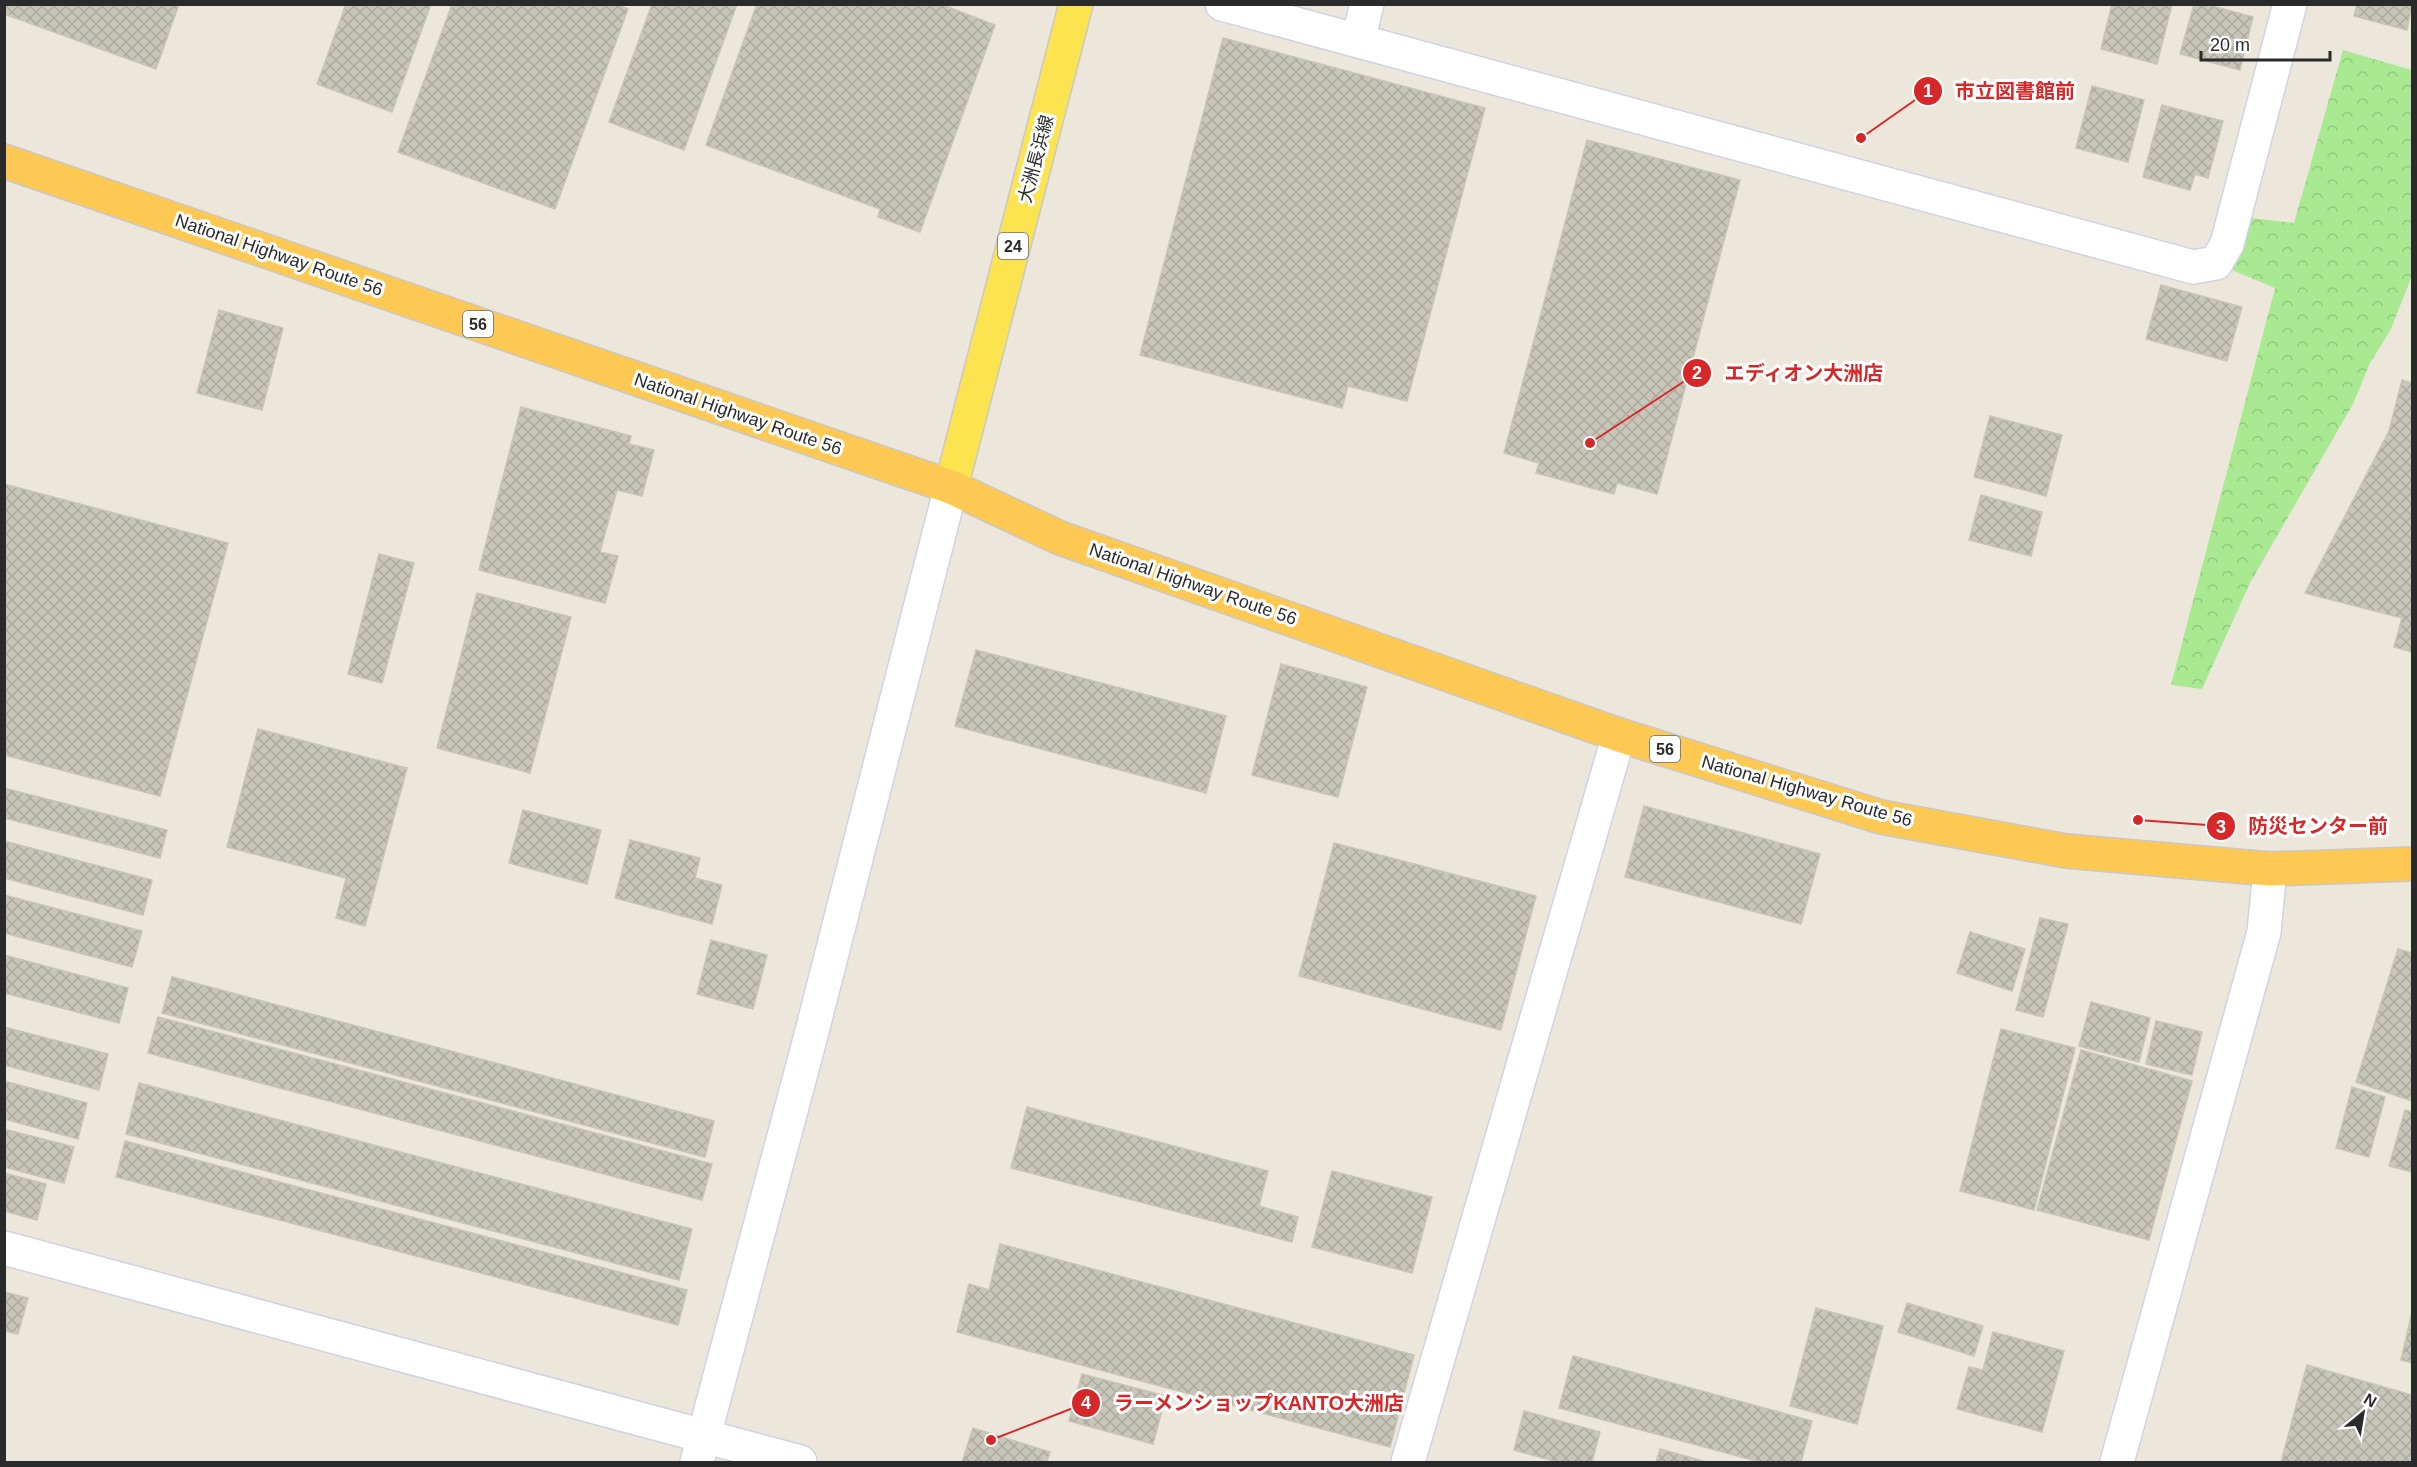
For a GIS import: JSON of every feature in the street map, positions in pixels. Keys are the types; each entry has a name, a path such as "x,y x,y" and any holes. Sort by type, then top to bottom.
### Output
{"highway":[{"name":"National Highway Route 56","path":"4,161 951,487 1060,538 1619,735 1881,817 2066,851 2270,869 2412,864"}],"main road":[{"name":"大洲長浜線","path":"951,487 1076,4"}],"street":[{"path":"1222,4 2193,267 2216,263 2227,244 2290,4"},
{"path":"1358,40 1367,4"},
{"path":"701,1449 813,1028 951,487"},
{"path":"1408,1462 1619,735"},
{"path":"2117,1462 2264,932 2270,869"},
{"path":"4,1248 701,1449 800,1462"}],"green space":[{"path":"2343,50 2412,70 2412,276 2390,331 2370,363 2353,404 2250,583 2202,689 2171,685 2275,288 2227,268 2252,218 2294,223"}],"building":[{"path":"4,4 179,4 156,69 4,14"},
{"path":"346,4 431,4 392,112 317,84"},
{"path":"452,4 615,4 628,9 555,209 398,152"},
{"path":"652,4 737,4 684,150 609,122"},
{"path":"757,4 940,4 995,25 920,232 878,217 880,209 706,145"},
{"path":"2112,4 2172,4 2157,64 2101,49"},
{"path":"2194,4 2205,4 2253,17 2240,70 2180,54"},
{"path":"2357,4 2412,4 2407,30 2354,16"},
{"path":"1223,38 1485,108 1407,401 1348,386 1342,408 1140,355"},
{"path":"2092,86 2144,100 2128,162 2076,148"},
{"path":"2162,105 2223,121 2208,178 2195,174 2190,190 2143,177"},
{"path":"1587,140 1740,180 1657,494 1617,483 1614,494 1536,473 1539,463 1504,453"},
{"path":"2161,285 2242,307 2227,361 2146,339"},
{"path":"219,310 283,328 262,410 197,393"},
{"path":"2402,380 2412,383 2412,652 2394,647 2402,618 2305,593 2389,431"},
{"path":"521,407 631,436 629,444 654,450 642,496 617,490 600,552 618,556 605,603 479,570"},
{"path":"1990,416 2062,435 2046,496 1974,477"},
{"path":"4,484 228,543 160,796 4,755"},
{"path":"1981,495 2042,512 2031,556 1969,540"},
{"path":"379,554 414,563 382,683 348,674"},
{"path":"477,593 571,617 530,773 437,748"},
{"path":"976,650 1226,716 1206,793 955,726"},
{"path":"1281,664 1367,687 1338,797 1252,775"},
{"path":"258,729 407,768 365,926 336,918 346,878 227,847"},
{"path":"4,788 167,830 160,858 4,818"},
{"path":"1644,806 1820,854 1801,924 1625,877"},
{"path":"523,810 601,830 587,884 509,863"},
{"path":"630,840 700,858 695,878 722,885 712,924 615,898"},
{"path":"4,841 152,880 143,915 4,878"},
{"path":"1334,843 1536,896 1501,1030 1299,976"},
{"path":"4,895 142,931 132,967 4,933"},
{"path":"2040,918 2068,924 2043,1017 2016,1010"},
{"path":"1970,932 2025,949 2012,991 1957,973"},
{"path":"711,940 767,955 753,1009 697,994"},
{"path":"2398,949 2412,953 2412,1101 2356,1082"},
{"path":"4,955 128,988 119,1023 4,993"},
{"path":"172,977 714,1121 705,1157 162,1013"},
{"path":"2091,1002 2150,1018 2139,1062 2079,1046"},
{"path":"158,1017 712,1164 702,1200 148,1053"},
{"path":"2156,1021 2202,1032 2192,1075 2146,1064"},
{"path":"4,1027 108,1054 99,1090 4,1065"},
{"path":"2001,1029 2075,1048 2034,1210 1960,1191"},
{"path":"2081,1050 2192,1081 2149,1240 2037,1210"},
{"path":"4,1081 87,1103 78,1139 4,1119"},
{"path":"139,1083 692,1229 679,1280 126,1134"},
{"path":"2352,1087 2385,1097 2369,1157 2336,1148"},
{"path":"1027,1107 1268,1171 1259,1206 1298,1217 1292,1242 1011,1168"},
{"path":"2405,1110 2412,1112 2412,1172 2389,1166"},
{"path":"4,1129 74,1147 64,1183 4,1167"},
{"path":"125,1141 687,1290 678,1325 116,1177"},
{"path":"1332,1171 1432,1197 1412,1273 1312,1247"},
{"path":"4,1173 46,1184 37,1220 4,1211"},
{"path":"1000,1244 1414,1355 1390,1447 957,1332 969,1284 989,1290"},
{"path":"4,1292 28,1298 18,1334 4,1331"},
{"path":"1907,1303 1983,1326 1974,1356 1898,1332"},
{"path":"1816,1308 1883,1326 1857,1424 1790,1406"},
{"path":"2412,1312 2412,1363 2401,1360"},
{"path":"1993,1332 2064,1351 2042,1432 1957,1409 1969,1367 1983,1370"},
{"path":"1573,1356 1812,1421 1801,1462 1760,1462 1559,1408"},
{"path":"2307,1365 2412,1395 2412,1462 2281,1462"},
{"path":"1082,1374 1166,1396 1153,1444 1069,1421"},
{"path":"1524,1411 1600,1432 1592,1462 1557,1462 1514,1450"},
{"path":"973,1428 1050,1452 1047,1462 962,1462"},
{"path":"1660,1449 1707,1462 1656,1462"}],"place":[{"name":"市立図書館前","path":"1861,138"},
{"name":"エディオン大洲店","path":"1590,443"},
{"name":"防災センター前","path":"2138,820"},
{"name":"ラーメンショップKANTO大洲店","path":"991,1440"}]}
